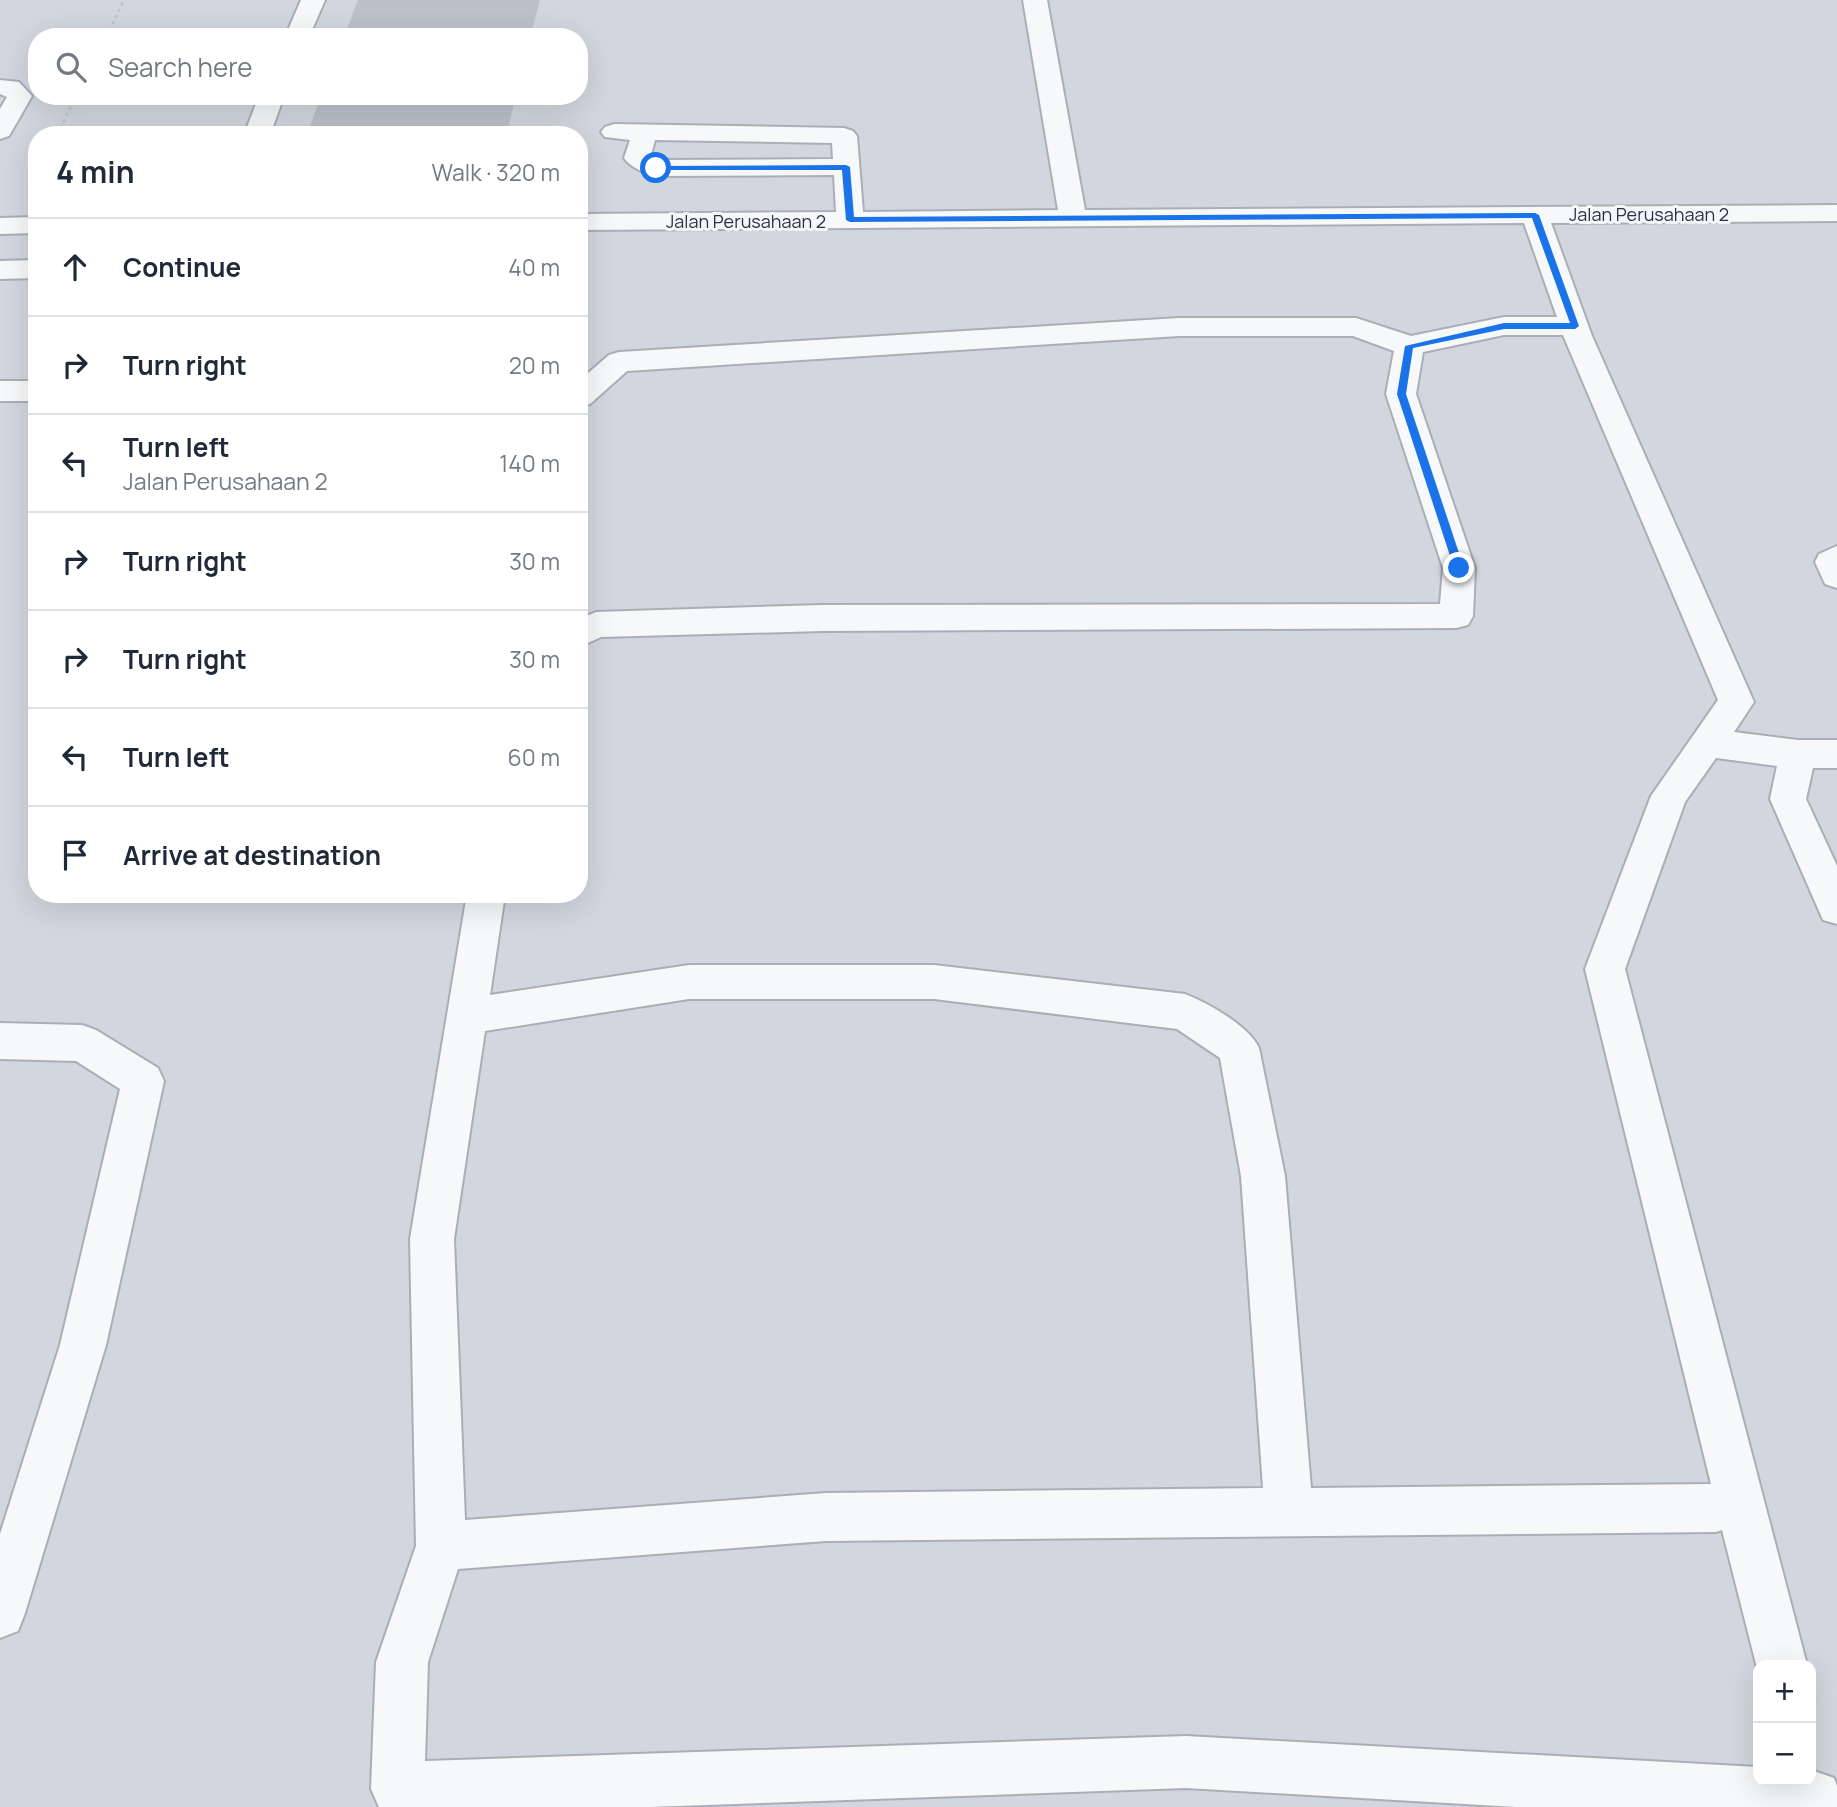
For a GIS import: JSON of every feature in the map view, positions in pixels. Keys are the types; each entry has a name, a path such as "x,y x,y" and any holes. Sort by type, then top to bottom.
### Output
{"street":[{"path":"302,28 313,0"},
{"path":"1035,0 1073,219"},
{"path":"0,87 10,87 20,96 0,131"},
{"path":"260,126 269,105"},
{"path":"614,132 844,136 850,220"},
{"path":"645,133 637,158 656,168 846,167"},
{"name":"Jalan Perusahaan 2","path":"588,222 1837,213"},
{"path":"1535,215 1575,326 1736,702 1669,796 1605,969 1780,1660"},
{"path":"0,253 16,226"},
{"path":"0,270 28,269"},
{"path":"588,389 619,362 1138,330 1356,327 1409,346 1504,326 1575,326"},
{"path":"588,623 836,618 1455,616 1459,568 1401,394 1409,346"},
{"path":"0,391 28,391"},
{"path":"1837,558 1831,562 1837,576"},
{"path":"1706,743 1798,754 1837,754"},
{"path":"1798,754 1788,799 1837,908"},
{"path":"485,903 432,1239 441,1546 402,1662 398,1789 1186,1762 1815,1795"},
{"path":"467,1016 690,982 934,982 1185,1012 1239,1048 1263,1176 1289,1513"},
{"path":"0,1041 82,1043 143,1081 83,1345 0,1612"},
{"path":"441,1546 826,1517 1716,1508"}],"path":[{"path":"110,28 124,0"},
{"path":"61,126 72,105"}],"shaded area":[{"path":"0,0 1837,0 1837,1807 0,1807"}],"building":[{"path":"358,0 540,0 532,28 347,28"},
{"path":"318,105 514,105 508,126 310,126"}],"route":[{"path":"656,168 846,167 850,220 1535,215 1575,326 1504,326 1409,346 1401,394 1459,568"}]}
